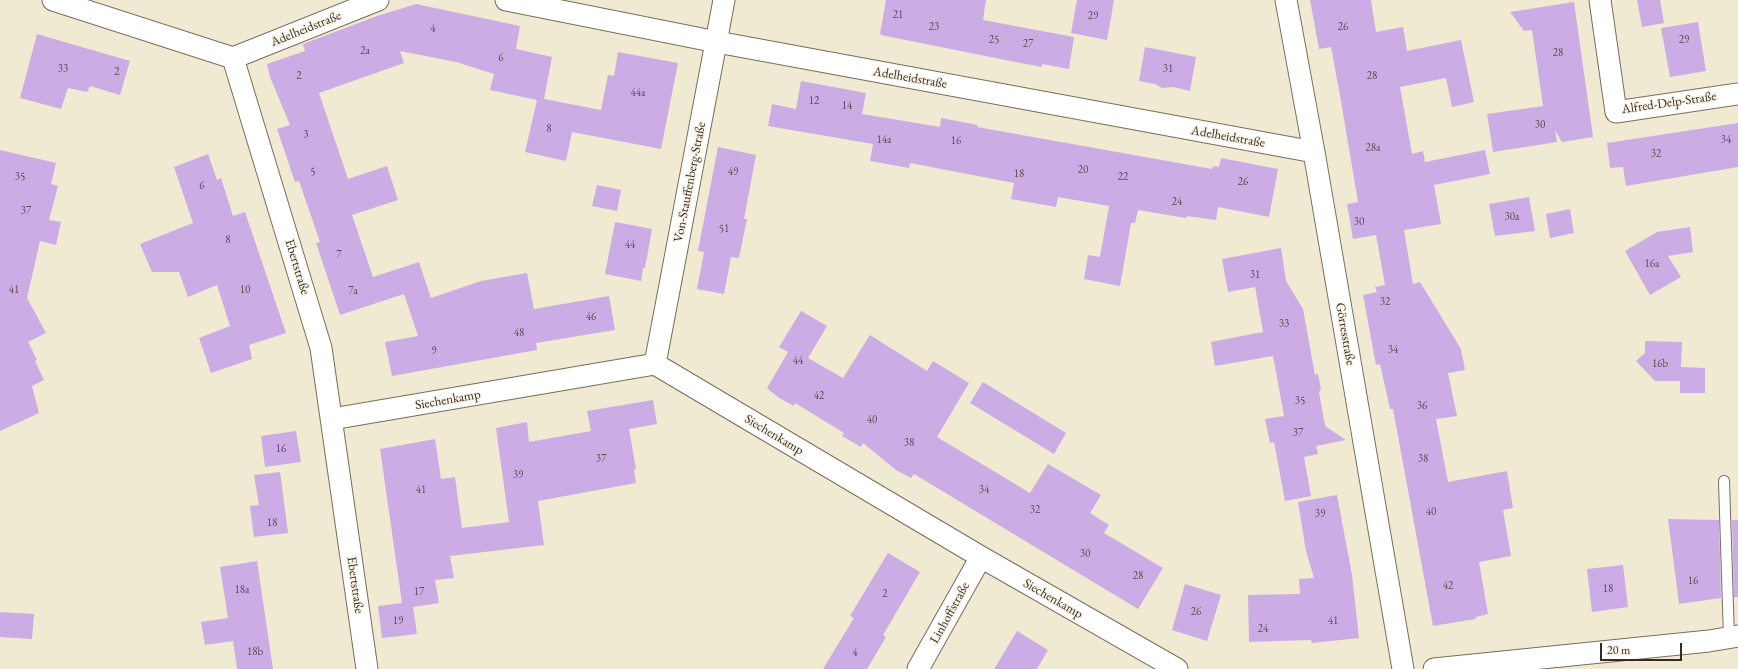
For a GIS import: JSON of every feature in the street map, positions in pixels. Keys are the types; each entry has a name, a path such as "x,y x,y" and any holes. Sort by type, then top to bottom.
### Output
{"street":[{"path":"53,0 233,58"},
{"name":"Adelheidstraße","path":"233,58 378,0"},
{"name":"Adelheidstraße","path":"506,0 717,42 1314,152"},
{"name":"Von-Stauffenberg-Straße","path":"655,364 724,0"},
{"name":"Görresstraße","path":"1286,0 1314,152 1403,669"},
{"name":"Alfred-Delp-Straße","path":"1600,0 1616,112 1738,94"},
{"name":"Ebertstraße","path":"233,58 321,348 367,669"},
{"name":"Siechenkamp","path":"332,419 655,364 981,557 1177,669"},
{"name":"Linhoffstraße","path":"918,669 981,557"},
{"path":"1434,669 1734,637"}],"lane":[{"path":"1724,481 1734,637"}],"building":[{"path":"886,0 986,0 983,20 1074,37 1069,69 1042,64 1042,67 881,35"},
{"path":"1077,0 1114,0 1107,40 1071,33"},
{"path":"1310,0 1371,0 1376,32 1403,27 1407,51 1461,40 1474,102 1452,107 1446,78 1400,87 1412,154 1423,151 1425,162 1485,150 1490,174 1434,185 1441,224 1404,230 1413,284 1420,282 1461,349 1465,370 1448,373 1457,416 1436,419 1448,482 1507,471 1513,508 1503,510 1511,556 1479,562 1488,614 1476,617 1476,619 1433,626 1393,409 1390,409 1380,364 1376,365 1363,295 1377,292 1375,287 1385,285 1376,235 1353,239 1347,204 1358,202 1341,101 1331,47 1319,49"},
{"path":"1637,0 1660,0 1664,23 1642,27"},
{"path":"1574,2 1593,137 1562,142 1555,130 1557,142 1493,152 1487,114 1543,106 1532,30 1524,31 1510,12"},
{"path":"416,4 520,26 516,49 552,57 544,99 601,110 608,75 614,76 618,52 678,63 661,149 572,132 566,161 525,152 537,100 490,90 494,74 456,62 400,51 404,63 319,93 348,179 387,166 398,200 352,215 373,277 419,262 431,298 481,281 527,273 534,309 609,296 615,330 536,343 537,350 392,376 385,342 418,336 404,294 340,315 316,243 320,242 299,181 295,182 277,129 290,125 270,77 267,64 305,51 303,44 377,16"},
{"path":"1698,22 1706,71 1670,77 1661,28"},
{"path":"37,34 130,61 120,95 90,86 87,92 68,88 61,109 20,98"},
{"path":"1145,47 1196,57 1190,91 1173,87 1162,88 1155,84 1139,81"},
{"path":"801,81 866,93 862,114 940,127 941,118 978,125 977,127 1212,169 1213,166 1219,167 1221,158 1278,169 1269,217 1218,207 1216,220 1187,216 1186,218 1138,210 1135,223 1131,223 1120,286 1084,279 1088,255 1100,257 1109,206 1058,197 1056,207 1011,199 1014,183 910,163 909,168 870,161 873,144 768,126 772,104 796,109"},
{"path":"1738,123 1738,167 1626,186 1623,167 1610,168 1607,143"},
{"path":"718,147 756,155 744,219 747,219 739,258 731,257 724,294 697,289 704,252 698,251"},
{"path":"0,150 56,163 51,184 58,186 49,220 61,222 56,245 40,241 27,298 46,333 28,342 37,360 35,361 44,380 32,386 39,413 0,431"},
{"path":"208,154 217,180 221,178 233,216 245,212 286,333 249,345 252,359 211,373 199,338 230,326 217,285 188,297 179,272 152,272 140,244 193,223 174,167"},
{"path":"597,185 621,190 617,211 592,206"},
{"path":"1529,197 1535,231 1495,236 1489,204"},
{"path":"1570,209 1574,233 1550,238 1546,214"},
{"path":"615,222 652,229 645,268 643,268 641,281 605,274"},
{"path":"1690,227 1693,252 1668,256 1681,277 1650,295 1625,251 1657,232"},
{"path":"1281,248 1286,281 1303,309 1315,375 1318,374 1321,389 1319,392 1325,426 1346,440 1316,446 1318,454 1304,457 1311,496 1285,501 1274,442 1270,443 1265,419 1284,416 1273,356 1215,366 1211,342 1263,332 1255,287 1228,292 1222,259"},
{"path":"801,311 827,326 808,358 843,378 870,335 927,371 933,361 969,383 937,437 1030,493 1048,464 1101,495 1090,513 1109,525 1104,533 1163,568 1138,609 914,474 911,478 896,470 863,443 861,447 842,436 844,433 795,403 794,406 779,398 767,388 788,352 779,347"},
{"path":"1645,341 1682,342 1681,367 1705,368 1705,393 1680,393 1680,381 1655,381 1636,361 1645,353"},
{"path":"983,382 1066,433 1054,454 970,403"},
{"path":"653,400 657,424 629,429 636,469 634,470 636,483 538,501 544,545 450,556 454,578 435,580 439,603 413,607 417,634 382,638 378,606 402,603 380,449 435,439 441,479 455,477 462,528 509,522 496,428 527,422 529,442 591,431 587,411"},
{"path":"296,431 301,462 265,467 261,436"},
{"path":"280,472 288,533 254,537 250,506 259,505 254,475"},
{"path":"1337,495 1352,575 1359,638 1312,643 1311,640 1249,642 1248,595 1300,594 1299,579 1314,578 1306,551 1298,502"},
{"path":"1668,519 1719,520 1721,598 1679,604"},
{"path":"1732,520 1738,520 1738,597 1734,597"},
{"path":"888,553 920,572 883,635 886,637 867,669 823,669 854,618 850,616"},
{"path":"257,561 273,669 237,669 233,641 205,645 201,622 228,618 220,567"},
{"path":"1623,565 1628,607 1592,612 1587,569"},
{"path":"1185,584 1221,595 1207,641 1172,630"},
{"path":"0,612 34,614 32,639 0,637"},
{"path":"1017,631 1048,650 1037,669 994,669"}]}
